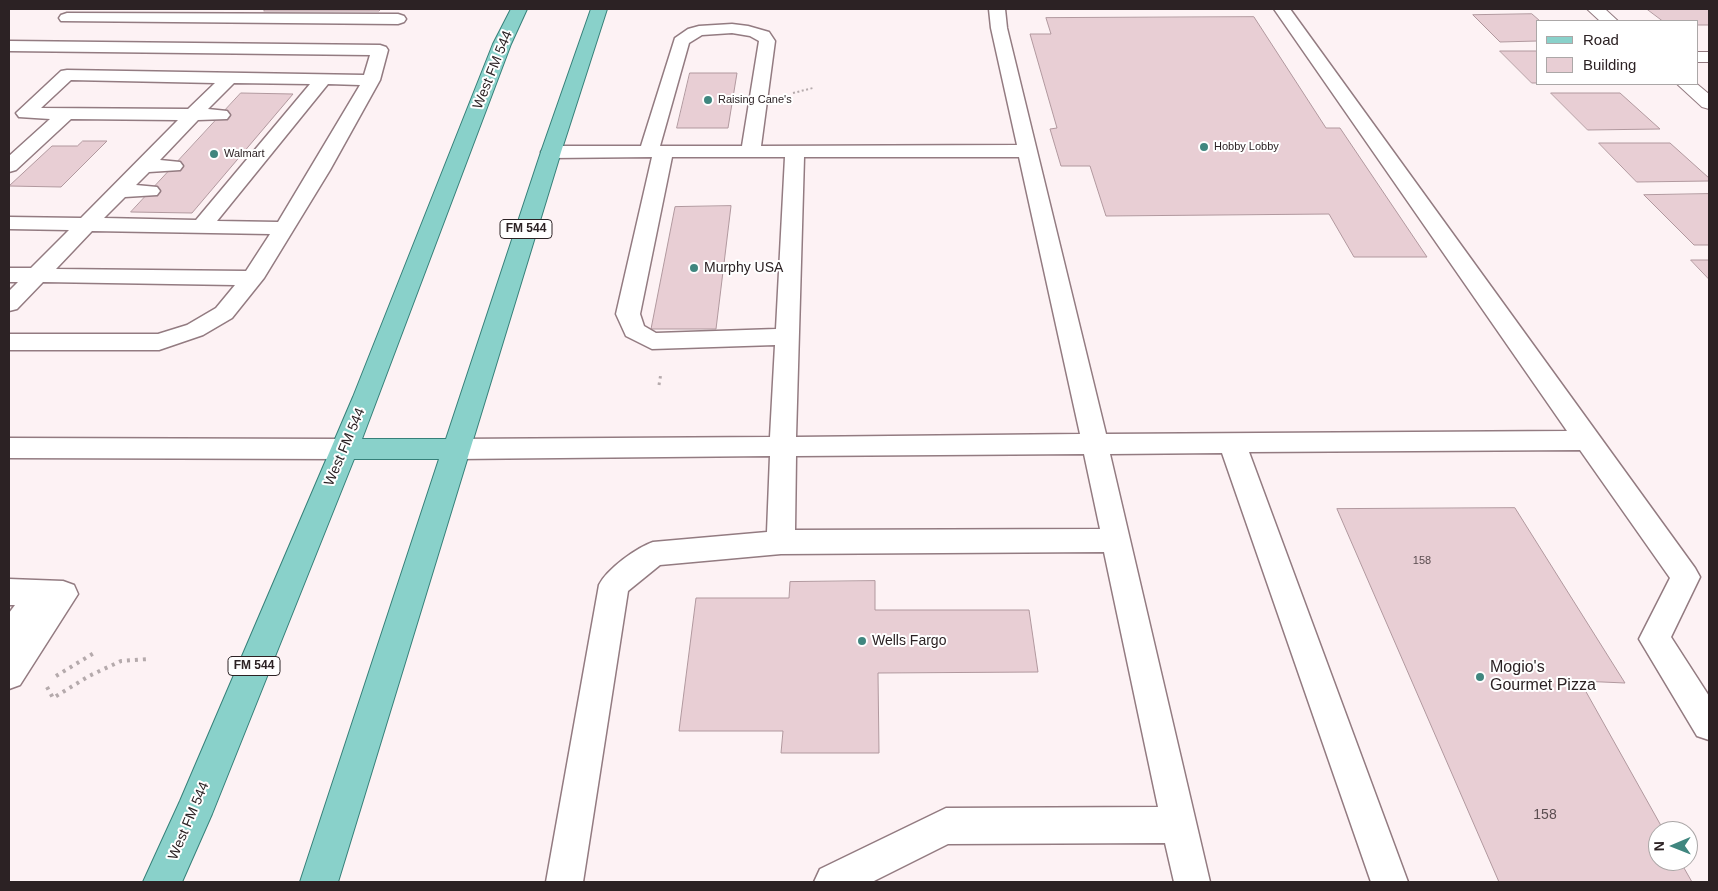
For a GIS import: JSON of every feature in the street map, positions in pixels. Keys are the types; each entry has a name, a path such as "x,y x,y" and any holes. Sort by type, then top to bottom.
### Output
{"main road":[{"name":"West FM 544","path":"162,882 200,796 344,449 406,296 502,44 519,9"},
{"name":"FM 544","path":"319,882 550,152 599,9"},
{"path":"344,449 456,450"}],"street":[{"path":"1595,9 1609,20"},
{"path":"1687,85 1709,103"}],"lane":[{"path":"997,9 999,28 1096,444 1192,882"},
{"path":"1282,9 1685,577 1656,640 1709,725"},
{"path":"31,46 72,13 402,14"},
{"path":"9,342 159,342 177,338 224,312 253,278 320,170 371,80 380,50 402,14"},
{"path":"751,151 767,41 763,35 749,30 698,31 681,41 656,152 628,314 634,331 652,341 787,337"},
{"path":"9,46 380,50"},
{"path":"221,115 24,113 67,75 371,80"},
{"path":"119,114 155,77"},
{"path":"9,304 228,78"},
{"path":"200,227 220,192 262,141 284,116 323,79"},
{"path":"9,166 68,113"},
{"path":"169,139 198,140"},
{"path":"550,152 1028,151"},
{"path":"781,542 782,447 795,152"},
{"path":"143,166 173,166"},
{"path":"119,191 150,191"},
{"path":"9,223 283,228"},
{"path":"9,275 253,278"},
{"path":"456,450 1588,440"},
{"path":"1232,443 1389,882"},
{"path":"9,448 344,449"},
{"path":"564,882 614,585 653,554 781,542 1117,540"},
{"path":"9,592 63,594 9,675"},
{"path":"9,638 40,593"},
{"path":"833,882 946,826 1179,825"}],"path":[{"path":"785,95 812,88"},
{"path":"45,682 53,698 89,676 121,661 148,659"}],"building":[{"path":"266,9 381,9 379,11 264,11"},
{"path":"1647,9 1709,9 1709,25 1698,25 1698,20 1662,20"},
{"path":"1532,14 1539,20 1536,20 1536,41 1500,42 1473,15"},
{"name":"Hobby Lobby","path":"1254,17 1326,128 1340,128 1427,257 1354,257 1329,214 1106,216 1090,166 1061,166 1050,129 1057,128 1030,34 1051,34 1046,18"},
{"path":"1500,51 1536,51 1536,83 1532,83"},
{"name":"Raising Cane's","path":"690,73 737,73 728,128 677,128"},
{"name":"Walmart","path":"241,93 293,94 192,213 131,212"},
{"path":"1551,93 1620,93 1660,129 1588,130"},
{"path":"83,141 107,141 61,187 9,186 52,146 77,146"},
{"path":"1599,143 1670,143 1709,178 1709,181 1637,182"},
{"path":"1709,194 1709,245 1694,245 1644,195"},
{"name":"Murphy USA","path":"731,206 716,329 651,329 675,207"},
{"path":"1691,260 1709,260 1709,279"},
{"path":"1515,508 1625,683 1580,681 1658,821 1648,821 1648,871 1686,871 1692,882 1499,882 1337,509"},
{"name":"Wells Fargo","path":"875,581 875,610 1029,610 1038,672 878,673 879,753 781,753 783,731 679,731 696,598 789,598 790,582"}],"place":[{"name":"Raising Cane's","path":"708,100"},
{"name":"Hobby Lobby","path":"1204,147"},
{"name":"Walmart","path":"214,154"},
{"name":"Murphy USA","path":"694,268"},
{"name":"Wells Fargo","path":"862,641"},
{"name":"Mogio's Gourmet Pizza","path":"1480,677"}]}
